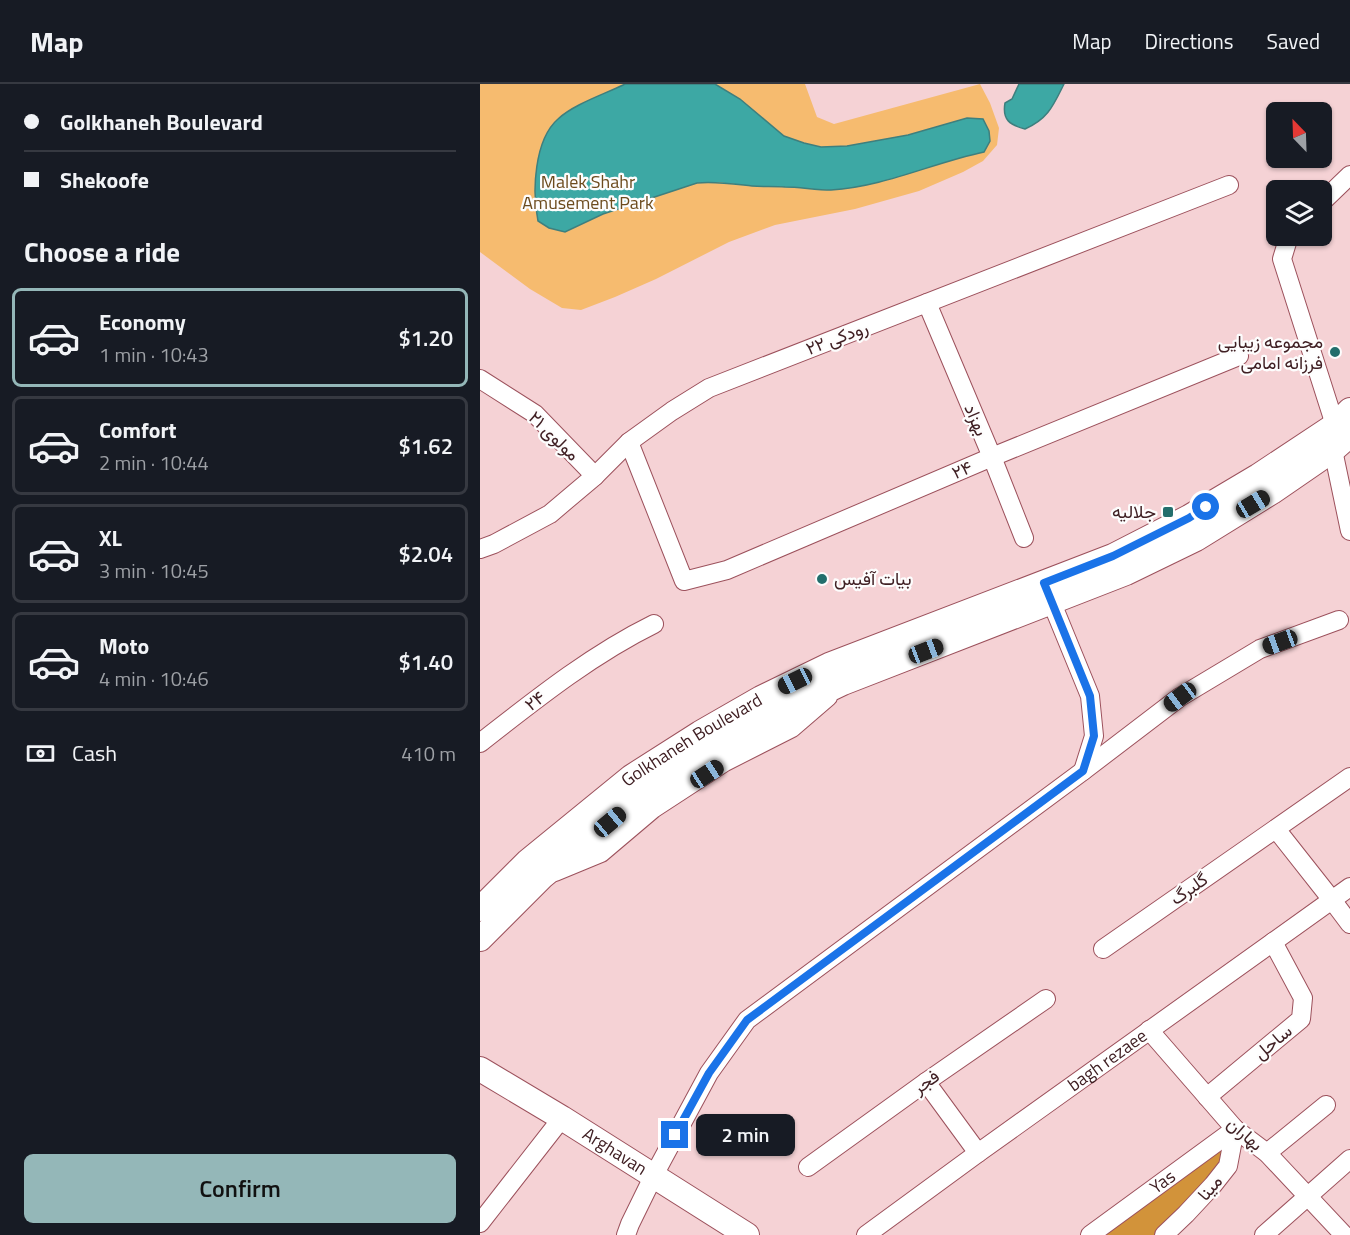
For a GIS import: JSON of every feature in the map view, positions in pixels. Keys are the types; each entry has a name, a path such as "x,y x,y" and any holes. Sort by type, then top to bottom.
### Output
{"main road":[{"name":"Golkhaneh Boulevard","path":"480,939 542,877 643,794 709,751 843,683 1048,593 1113,556 1189,518 1258,476 1342,430"},
{"name":"Golkhaneh Boulevard","path":"480,909 528,861 631,777 751,704 829,665 1048,593"},
{"name":"Arghavan","path":"480,1069 561,1118 735,1232"}],"street":[{"path":"1332,192 1350,175"},
{"name":"رودکی ۲۲","path":"480,549 550,514 596,476 629,442 709,388 1229,185"},
{"path":"1286,246 1281,259 1342,430 1350,531"},
{"name":"بهزاد","path":"927,303 1024,538"},
{"name":"۲۴","path":"629,442 684,580 727,570 992,457 1239,356"},
{"name":"مولوی ۲۱","path":"480,379 535,414 596,476"},
{"path":"1048,593 1090,696 1094,736 1083,771"},
{"path":"626,1235 653,1177 709,1073 747,1020 1180,697 1260,649 1339,620"},
{"name":"۲۴","path":"480,743 540,696 618,642 654,624"},
{"name":"گلبرگ","path":"1103,950 1350,777"},
{"path":"1276,829 1350,924"},
{"name":"bagh rezaee","path":"866,1235 1350,887"},
{"name":"ساحل","path":"1207,1097 1301,1019 1303,998 1273,942"},
{"name":"فجر","path":"808,1167 1046,999"},
{"name":"بهاران","path":"1149,1030 1235,1130 1267,1153 1344,1235"},
{"path":"926,1082 978,1153"},
{"path":"1267,1153 1326,1105"},
{"path":"480,1223 561,1118"},
{"name":"Yas","path":"1090,1235 1235,1130"},
{"name":"مینا","path":"1164,1235 1207,1192 1228,1166 1235,1130"},
{"path":"1264,1235 1350,1159"}],"green space":[{"name":"Malek Shahr Amusement Park","path":"480,84 805,84 817,117 834,124 980,84 999,128 997,145 983,161 963,172 919,191 855,209 775,225 729,242 656,279 581,310 562,308 530,289 480,252"}],"shaded area":[{"path":"1226,1145 1216,1171 1154,1235 1103,1235"}],"water":[{"path":"625,84 715,84 740,99 784,136 821,147 847,146 908,135 967,118 983,119 989,131 990,141 984,152 889,180 851,188 831,190 697,183 603,214 565,232 549,228 538,221 535,182 540,153 550,128 558,119 581,104"},
{"path":"1019,84 1064,84 1045,116 1025,129 1008,121 1004,109 1005,103 1012,99"}],"place":[{"name":"مجموعه زیبایی فرزانه امامی","path":"1335,352"},
{"name":"جلالیه","path":"1168,512"},
{"name":"بیات آفیس","path":"822,579"}],"route":[{"path":"675,1135 709,1073 747,1020 1083,771 1094,736 1090,696 1044,583 1113,556 1189,518 1206,507"}]}
